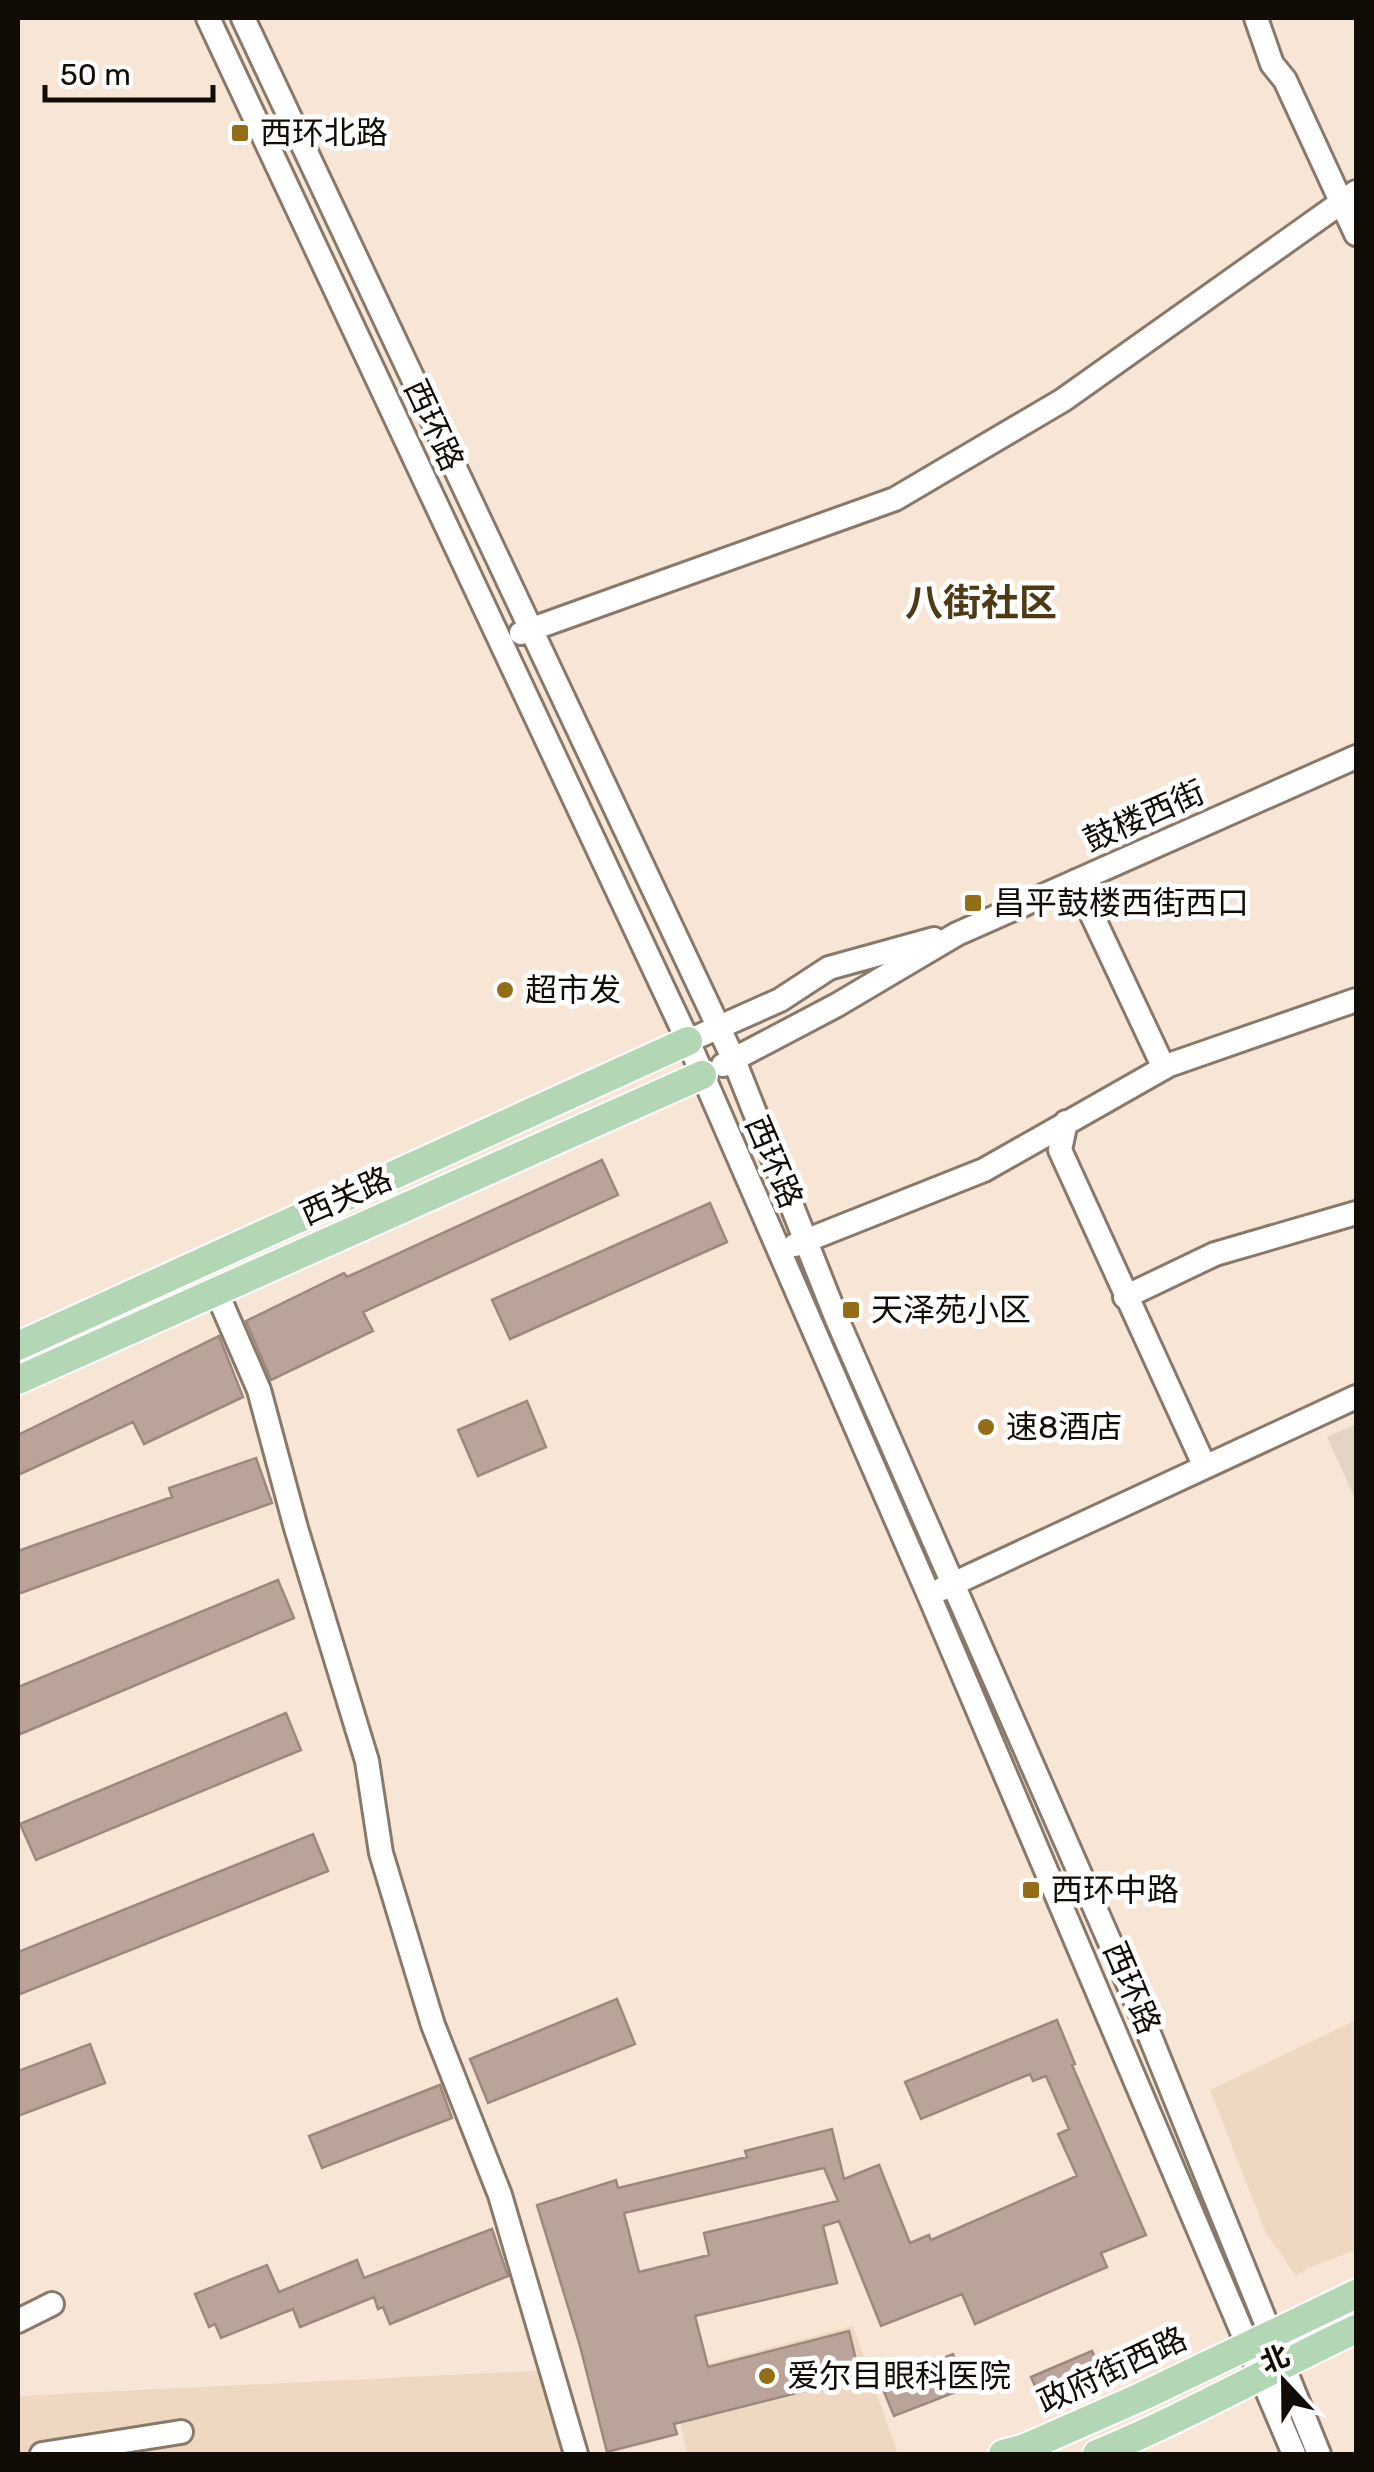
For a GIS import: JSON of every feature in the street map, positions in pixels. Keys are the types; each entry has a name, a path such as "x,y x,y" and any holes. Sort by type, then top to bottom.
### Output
{"main road":[{"name":"西关路","path":"18,1346 688,1041"},
{"name":"西关路","path":"18,1380 702,1075"},
{"name":"政府街西路","path":"1003,2454 1026,2448 1126,2404 1356,2294"},
{"path":"1097,2454 1211,2403 1356,2329"}],"street":[{"name":"西环路","path":"208,18 688,1041 1260,2340"},
{"name":"西环路","path":"243,18 734,1060 806,1241 1137,2004 1260,2340"},
{"path":"1256,18 1272,64 1286,80 1350,196 1356,234"},
{"path":"499,641 895,499 1063,400 1350,196"},
{"name":"鼓楼西街","path":"702,1075 837,1005 957,934 1356,757"},
{"path":"1076,882 1164,1068"},
{"name":"鼓楼西街","path":"688,1041 780,1000 829,968 957,934"},
{"path":"778,1252 984,1170 1164,1068 1356,1000"},
{"path":"1066,1122 1060,1150 1204,1467"},
{"path":"1125,1297 1216,1254 1356,1213"},
{"path":"217,1293 259,1390 296,1528 367,1761 381,1852 433,2025 500,2194 576,2454"},
{"path":"929,1595 1356,1397"},
{"path":"18,2321 52,2304"},
{"path":"1260,2340 1319,2454"},
{"path":"1272,2369 1294,2454"},
{"path":"42,2454 181,2432"}],"shaded area":[{"path":"1356,1424 1356,1501 1327,1437"},
{"path":"1356,2020 1356,2250 1296,2276 1266,2233 1210,2090"},
{"path":"853,2326 898,2454 687,2454 670,2374"},
{"path":"549,2370 566,2454 18,2454 18,2396"}],"building":[{"path":"602,1160 618,1195 363,1312 373,1331 271,1380 246,1321 344,1273 347,1277"},
{"path":"710,1203 727,1242 510,1339 492,1300"},
{"path":"219,1336 243,1397 144,1444 133,1422 18,1475 18,1435"},
{"path":"527,1401 546,1447 478,1476 458,1430"},
{"path":"256,1458 272,1503 18,1594 18,1551 172,1497 169,1488"},
{"path":"278,1580 294,1618 18,1735 18,1687"},
{"path":"286,1713 301,1750 36,1860 20,1824"},
{"path":"313,1834 328,1871 18,1995 18,1952"},
{"path":"617,1999 635,2044 488,2103 470,2059"},
{"path":"1057,2020 1075,2064 1072,2065 1146,2235 1101,2253 1107,2267 975,2324 962,2294 881,2326 839,2221 823,2226 837,2283 695,2316 708,2367 849,2331 860,2377 674,2424 677,2434 607,2452 537,2205 616,2180 618,2188 747,2157 745,2151 832,2129 844,2179 879,2165 910,2243 929,2235 931,2240 1077,2176 1058,2134 1069,2129 1046,2076 1033,2081 1030,2074 921,2119 905,2082","holes":["824,2168 838,2201 704,2233 709,2255 639,2272 624,2213"]},
{"path":"90,2044 105,2083 18,2116 18,2071"},
{"path":"440,2085 452,2118 322,2168 309,2136"},
{"path":"492,2229 508,2276 390,2324 374,2297 300,2327 293,2309 221,2338 215,2324 209,2327 195,2294 267,2265 279,2292 357,2260 364,2278"},
{"path":"1092,2351 1102,2373 1041,2399 1031,2377"},
{"path":"953,2354 966,2388 894,2416 880,2382"}],"place":[{"name":"西环北路","path":"240,133"},
{"name":"昌平鼓楼西街西口","path":"973,903"},
{"name":"超市发","path":"505,990"},
{"name":"天泽苑小区","path":"851,1310"},
{"name":"速8酒店","path":"986,1427"},
{"name":"西环中路","path":"1031,1890"},
{"name":"爱尔目眼科医院","path":"767,2376"}],"district":[{"name":"八街社区","path":"981,603"}]}
